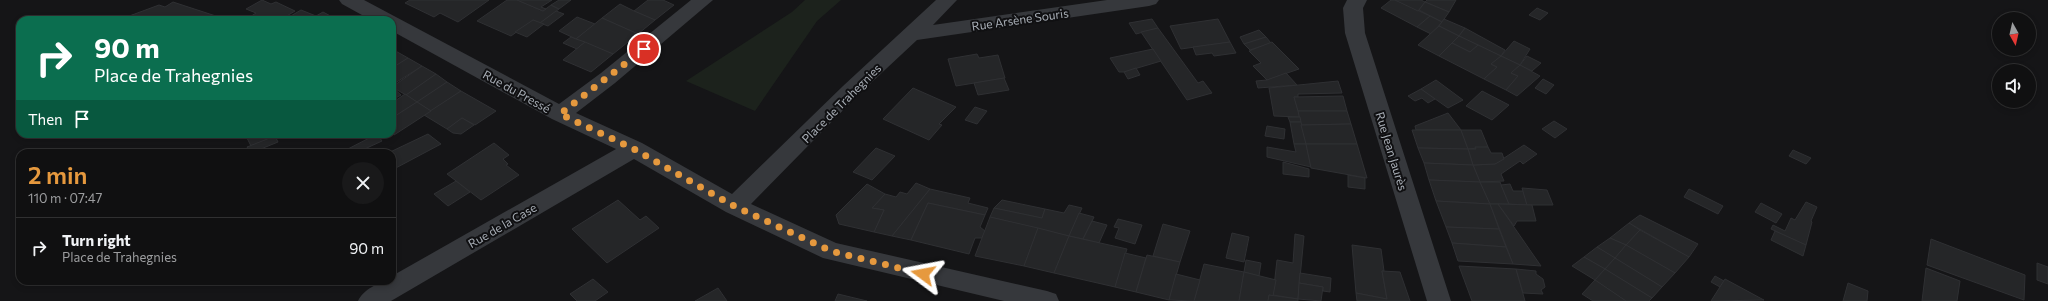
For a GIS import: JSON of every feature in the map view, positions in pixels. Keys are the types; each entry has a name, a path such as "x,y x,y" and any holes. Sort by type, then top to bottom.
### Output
{"street":[{"path":"349,0 379,16"},
{"path":"560,114 608,78 703,0"},
{"name":"Place de Trahegnies","path":"734,206 781,162 866,75 914,34 947,0"},
{"name":"Rue Arsène Souris","path":"914,34 1149,0"},
{"name":"Rue Jean Jaurès","path":"1357,0 1353,8 1355,33 1439,301"},
{"name":"Rue du Pressé","path":"396,25 560,114 634,149 734,206 831,251 907,270 1047,301"},
{"name":"Rue de la Case","path":"370,301 634,149"}],"shaded area":[{"path":"805,0 841,0 817,21 755,111 686,81 792,12"}],"building":[{"path":"262,0 271,4 276,2 295,11 287,16 251,16 256,13 246,9"},
{"path":"410,0 489,0 458,22 440,13 434,17 405,3"},
{"path":"507,0 517,0 543,11 551,5 559,9 540,23 533,20 511,36 477,21"},
{"path":"517,0 552,0 541,7 546,9 543,11"},
{"path":"559,0 571,0 559,9 551,5"},
{"path":"648,0 663,0 674,5 655,20 634,11"},
{"path":"1391,0 1395,0 1430,16 1417,27 1381,8"},
{"path":"1395,0 1421,0 1425,2 1418,11"},
{"path":"1427,0 1456,0 1449,12 1425,2"},
{"path":"173,2 216,16 132,15 159,5 165,7"},
{"path":"1425,2 1449,12 1442,22 1419,10"},
{"path":"620,4 655,20 638,34 602,18"},
{"path":"1537,8 1548,13 1540,20 1529,15"},
{"path":"301,10 316,16 291,16"},
{"path":"556,11 564,14 548,26 540,23"},
{"path":"323,12 330,16 316,16"},
{"path":"1430,16 1442,22 1431,34 1417,27"},
{"path":"577,17 595,24 576,39 559,31"},
{"path":"602,18 638,34 613,54 576,39"},
{"path":"1152,19 1158,28 1136,34 1129,23"},
{"path":"1218,19 1230,42 1181,49 1170,26"},
{"path":"1444,19 1465,28 1459,36 1439,26"},
{"path":"533,20 544,24 527,37 515,32"},
{"path":"1439,26 1459,36 1439,56 1418,45"},
{"path":"1158,28 1198,83 1203,81 1212,93 1187,100 1141,32"},
{"path":"1465,28 1505,50 1501,56 1459,36"},
{"path":"1259,30 1266,37 1244,44 1240,37"},
{"path":"1459,36 1478,45 1470,52 1452,43"},
{"path":"571,37 585,42 577,49 563,43"},
{"path":"1266,37 1271,43 1250,50 1244,44"},
{"path":"1514,41 1530,49 1520,65 1501,56"},
{"path":"585,42 613,54 591,72 563,60"},
{"path":"1230,42 1236,53 1214,56 1212,53 1196,55 1193,47"},
{"path":"1272,42 1299,69 1267,80 1253,66 1261,63 1249,51"},
{"path":"1452,43 1470,52 1478,45 1501,56 1491,64 1497,67 1484,79 1439,56"},
{"path":"1153,49 1161,61 1124,72 1119,72 1110,58"},
{"path":"396,51 408,58 396,66"},
{"path":"977,54 979,58 998,55 1005,78 956,86 948,59"},
{"path":"1501,56 1520,65 1511,73 1518,76 1506,90 1484,79 1497,67 1491,64"},
{"path":"1527,56 1541,63 1532,71 1520,65"},
{"path":"408,58 422,66 396,82 396,66"},
{"path":"1520,65 1540,76 1517,96 1506,90 1518,76 1511,73"},
{"path":"422,66 436,74 406,95 396,89 396,84"},
{"path":"1136,68 1140,75 1128,79 1124,72"},
{"path":"1286,73 1297,85 1258,88 1256,81 1267,80"},
{"path":"436,74 447,82 417,102 406,95"},
{"path":"1004,78 1009,90 978,95 974,83"},
{"path":"1543,79 1554,85 1546,94 1535,88"},
{"path":"1436,80 1463,100 1448,108 1421,89"},
{"path":"1338,81 1342,93 1298,94 1298,97 1294,97 1300,117 1274,116 1269,88"},
{"path":"447,82 461,91 431,111 417,102"},
{"path":"913,88 956,107 939,124 942,125 929,140 883,119"},
{"path":"1421,89 1435,99 1428,103 1422,98 1415,101 1408,96"},
{"path":"396,91 401,95 396,98"},
{"path":"461,91 496,111 475,125 462,118 447,129 424,115"},
{"path":"1482,91 1509,105 1492,120 1466,106"},
{"path":"405,94 417,102 396,115 396,100"},
{"path":"1343,96 1347,111 1298,111 1294,97"},
{"path":"417,102 431,111 396,134 396,115"},
{"path":"975,107 987,111 977,124 965,120"},
{"path":"1298,111 1347,111 1351,124 1301,125"},
{"path":"1448,113 1461,130 1416,130 1415,126"},
{"path":"1288,117 1300,117 1301,122 1290,122"},
{"path":"462,118 474,125 461,134 453,133 447,129"},
{"path":"1554,121 1567,129 1555,138 1542,129"},
{"path":"1290,122 1301,122 1306,144 1294,144"},
{"path":"1351,124 1357,144 1306,144 1301,125"},
{"path":"1267,126 1285,129 1284,139 1265,136"},
{"path":"1412,130 1461,130 1468,149 1418,148"},
{"path":"1461,130 1481,130 1488,147 1468,149"},
{"path":"428,134 441,144 396,168 396,149"},
{"path":"247,138 270,138 251,146"},
{"path":"270,138 276,138 278,142 261,149 248,149 247,147"},
{"path":"369,138 380,138 382,141 365,149 348,149"},
{"path":"494,143 509,155 503,159 508,164 506,165 519,175 481,200 447,174"},
{"path":"1294,144 1306,144 1311,167 1267,157 1267,147 1296,152"},
{"path":"1306,144 1357,144 1367,178 1311,168"},
{"path":"1524,145 1537,154 1523,164 1520,161 1501,174 1504,181 1480,182 1473,165 1495,164"},
{"path":"1475,147 1488,147 1491,153 1502,153 1504,159 1495,164 1473,165 1468,149 1476,149"},
{"path":"876,148 895,156 872,180 853,172"},
{"path":"1418,148 1468,149 1473,165 1424,163"},
{"path":"1793,150 1811,158 1806,164 1789,156"},
{"path":"1283,162 1309,169 1309,177 1283,174"},
{"path":"1424,163 1473,165 1480,182 1429,180"},
{"path":"1348,175 1365,178 1365,189 1348,187"},
{"path":"1429,180 1480,182 1490,204 1436,201"},
{"path":"456,181 470,192 448,206 434,194"},
{"path":"1480,182 1500,182 1509,204 1490,204"},
{"path":"916,183 930,189 892,236 874,232 884,210 872,208 885,194 896,197 900,192 907,194"},
{"path":"867,184 885,194 872,208 884,210 874,232 839,224 836,215"},
{"path":"1510,184 1513,191 1523,191 1527,205 1509,204 1501,185"},
{"path":"1522,188 1547,190 1553,205 1527,205"},
{"path":"930,189 970,198 968,203 988,208 985,215 928,203 911,240 892,236"},
{"path":"1689,189 1723,206 1718,214 1684,197"},
{"path":"618,200 640,220 646,216 659,228 607,263 572,229"},
{"path":"1002,200 1045,209 1042,218 994,208"},
{"path":"1436,201 1490,204 1499,229 1446,227"},
{"path":"1806,202 1817,207 1811,221 1806,245 1771,229 1773,225 1785,231 1791,218 1795,220"},
{"path":"928,203 985,215 980,227 985,231 982,238 975,238 969,254 911,240"},
{"path":"1761,203 1782,214 1776,223 1755,212"},
{"path":"1490,204 1498,204 1541,266 1513,264"},
{"path":"1498,204 1532,205 1536,221 1517,221 1514,226"},
{"path":"1069,205 1082,208 1069,236 990,217 994,208 1042,218 1045,209 1064,213"},
{"path":"1079,213 1094,217 1083,239 1069,236"},
{"path":"1640,215 1698,244 1689,257 1629,223"},
{"path":"990,217 1038,228 1024,266 975,256"},
{"path":"1118,219 1142,225 1135,244 1115,238 1119,228 1114,227"},
{"path":"1092,221 1107,225 1099,243 1083,239"},
{"path":"1629,223 1640,230 1626,245 1610,238"},
{"path":"1163,224 1190,231 1180,262 1153,256"},
{"path":"1446,227 1499,229 1506,247 1452,243"},
{"path":"1038,228 1069,236 1054,273 1024,266"},
{"path":"1640,230 1689,257 1675,273 1626,245"},
{"path":"1775,231 1806,245 1803,256 1771,240"},
{"path":"1232,233 1249,237 1244,262 1226,258"},
{"path":"1295,234 1304,236 1298,299 1273,295 1277,260 1293,263"},
{"path":"1069,236 1127,249 1115,287 1054,273"},
{"path":"1610,238 1626,245 1615,258 1597,247"},
{"path":"1931,239 2025,275 2024,300 1927,265"},
{"path":"1452,243 1506,247 1513,264 1458,261"},
{"path":"1352,245 1381,249 1384,271 1382,271 1387,299 1356,293"},
{"path":"1626,245 1675,273 1662,287 1615,258"},
{"path":"1597,247 1615,258 1605,269 1584,257"},
{"path":"1125,253 1146,258 1136,292 1115,287"},
{"path":"1147,255 1180,262 1169,300 1136,292"},
{"path":"1584,257 1605,269 1595,280 1572,266"},
{"path":"1615,258 1662,287 1652,298 1605,269"},
{"path":"1246,260 1261,263 1259,276 1244,272"},
{"path":"2037,263 2048,267 2048,284 2037,280"},
{"path":"1204,264 1244,272 1239,301 1194,301"},
{"path":"1459,266 1516,269 1525,301 1472,301"},
{"path":"1926,268 1960,281 1957,301 1922,301"},
{"path":"1516,269 1536,271 1536,274 1543,279 1545,287 1541,290 1543,294 1523,293"},
{"path":"1605,269 1652,298 1649,301 1626,301 1595,280"},
{"path":"1382,271 1400,272 1410,301 1357,301 1356,293 1387,299"},
{"path":"1244,272 1276,280 1273,296 1269,295 1268,301 1239,301"},
{"path":"1300,273 1331,278 1330,292 1323,291 1323,287 1299,283"},
{"path":"1176,274 1200,280 1194,301 1169,300"},
{"path":"1715,276 1724,281 1720,287 1711,282"},
{"path":"593,279 608,292 595,301 577,301 570,294"},
{"path":"1725,279 1762,299 1764,300 1711,301"},
{"path":"1595,280 1626,301 1593,301 1582,294"},
{"path":"1299,283 1323,287 1321,301 1298,299"},
{"path":"1848,283 1868,291 1867,301 1843,301"},
{"path":"718,288 727,301 695,301"},
{"path":"838,294 867,301 835,301"},
{"path":"1269,295 1298,299 1298,301 1268,301"}],"route":[{"path":"644,49 560,114 634,149 734,206 831,251 923,274"}]}
